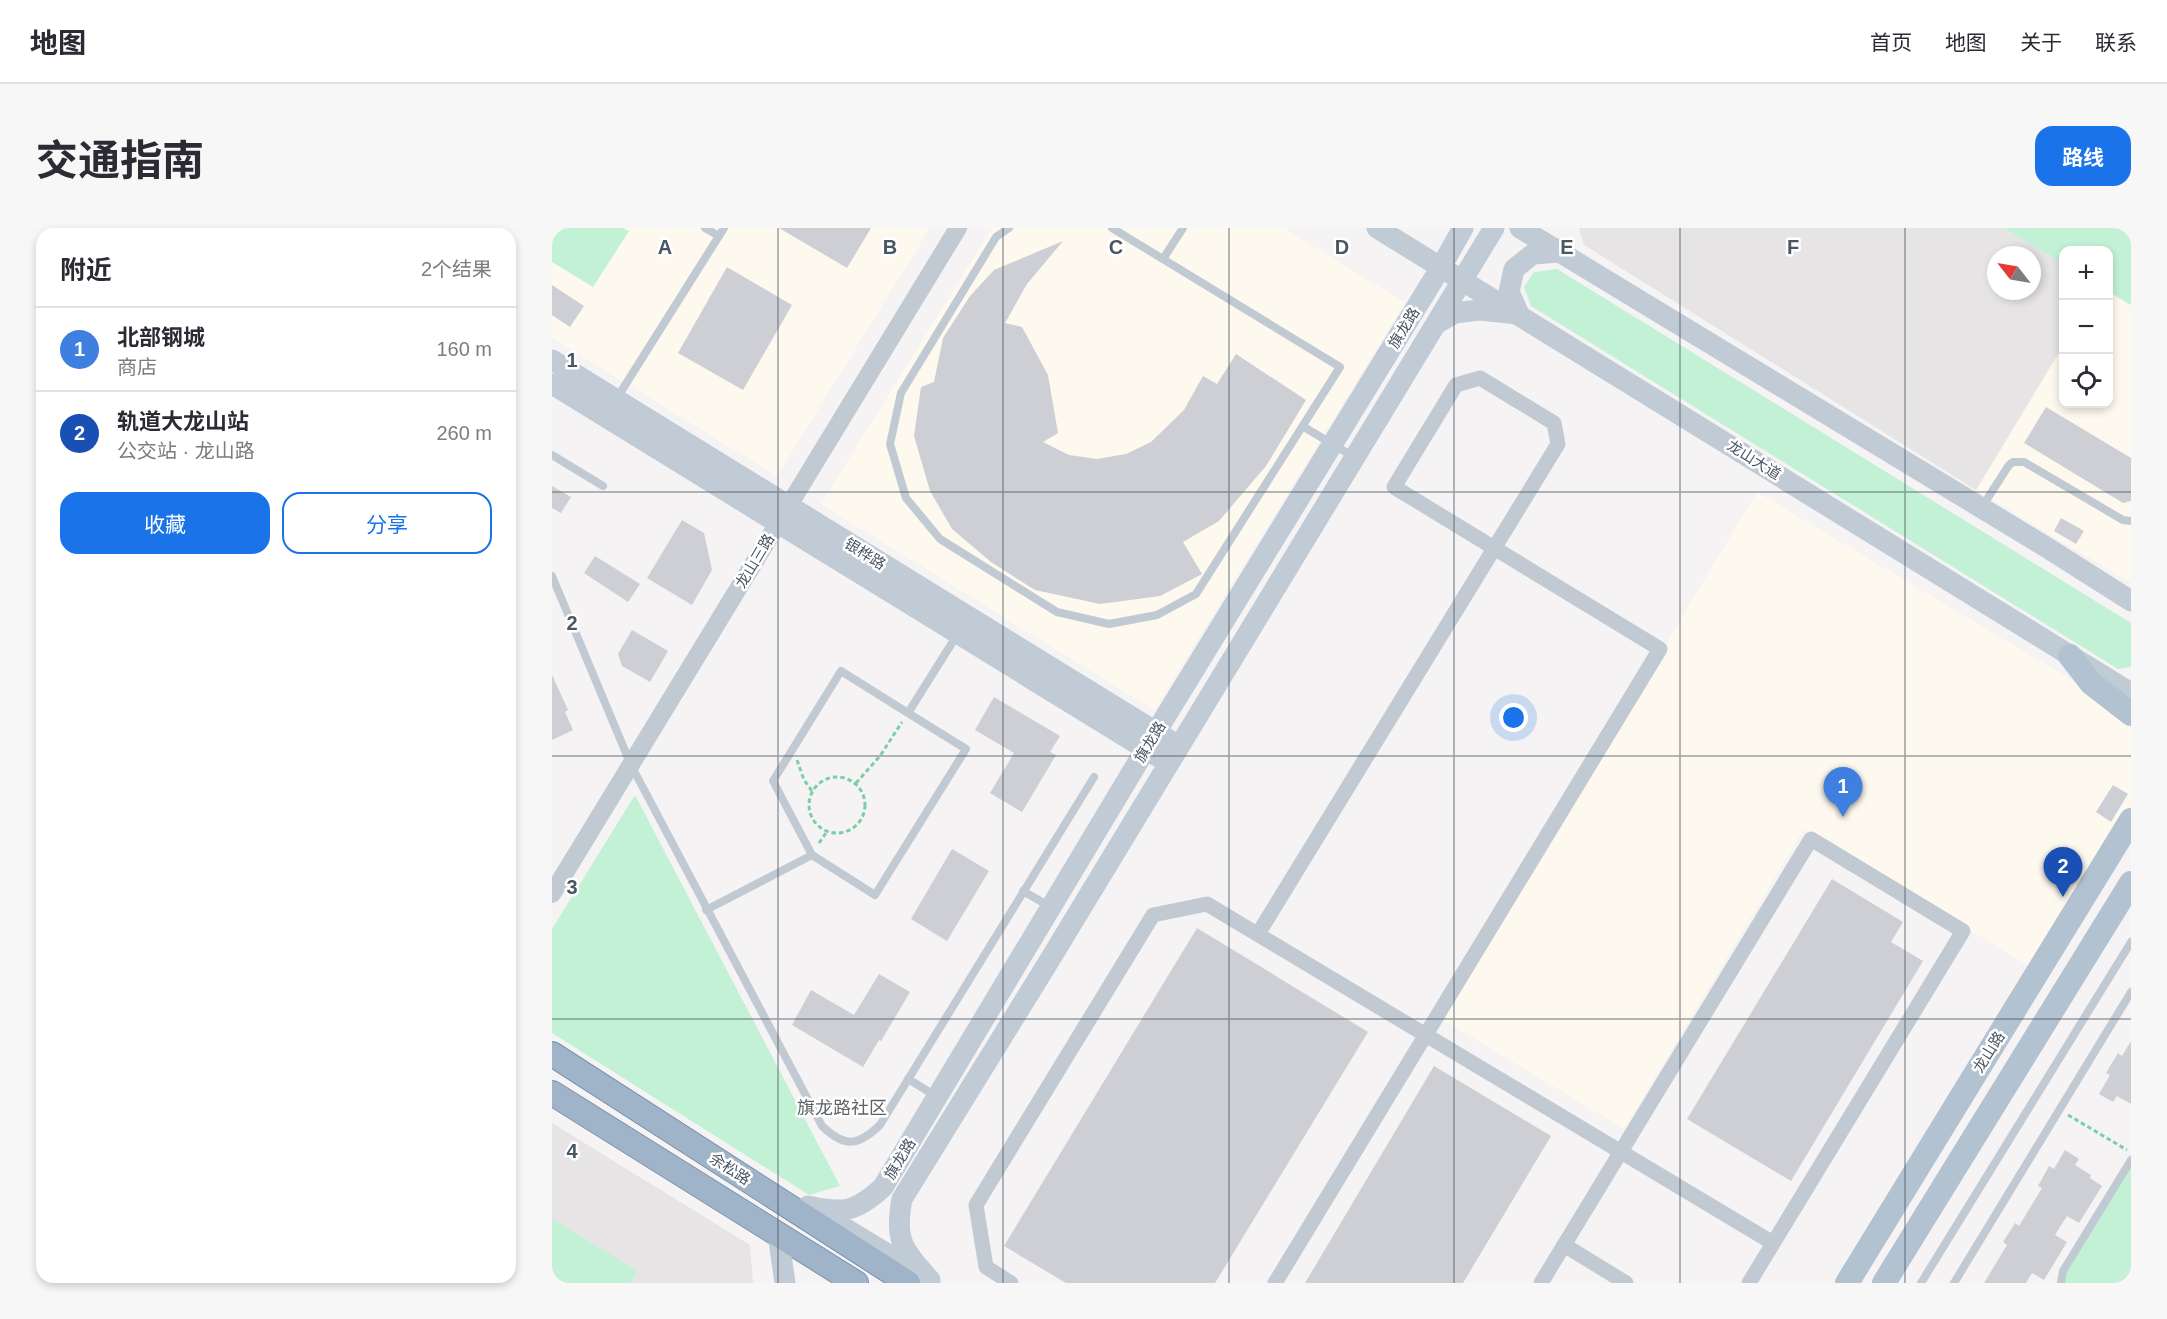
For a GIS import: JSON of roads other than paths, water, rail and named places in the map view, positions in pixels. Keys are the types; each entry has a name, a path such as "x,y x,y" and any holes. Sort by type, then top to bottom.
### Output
{"highway":[{"name":"余松路","path":"552,1054 741,1176 925,1282"},
{"name":"余松路","path":"552,1093 853,1282"}],"main road":[{"name":"龙山大道","path":"1377,228 2070,656 2121,680 2131,693"},
{"name":"旗龙路","path":"808,1206 834,1212 852,1209 868,1201 883,1187 1151,740 1333,445 1463,228"},
{"path":"925,1282 900,1237 899,1219 903,1199 1494,228"},
{"path":"1520,228 2131,601"},
{"path":"1545,228 1560,252"},
{"path":"1519,315 1509,292 1514,269 1533,254 1560,252"},
{"path":"1435,324 1455,313 1479,310 1519,315"},
{"name":"银桦路","path":"552,360 616,400 958,634 1151,740"},
{"name":"银桦路","path":"552,384 783,515 1174,755"},
{"path":"2070,656 2091,683 2131,714"},
{"name":"龙山路","path":"1847,1283 2131,820"},
{"name":"龙山路","path":"1884,1283 2131,883"},
{"path":"741,1176 808,1206 925,1282"},
{"path":"778,1234 785,1283"}],"street":[{"name":"龙山三路","path":"552,894 958,228"},
{"path":"1258,934 1494,548 1558,444 1554,423 1480,378 1456,385 1394,487 1494,548 1660,649 1275,1283"},
{"path":"1541,1283 1811,839 1963,931 1749,1283"},
{"path":"1011,1283 986,1268 976,1205 1154,915 1208,904 1773,1243"},
{"path":"1564,1245 1626,1283"}],"lane":[{"path":"705,228 719,236"},
{"path":"616,400 724,228"},
{"path":"1009,228 996,237 901,393 890,444 906,498 939,539 1057,612 1109,624 1157,615 1196,594 1340,367 1112,228"},
{"path":"1163,259 1183,228"},
{"path":"1304,426 1354,457"},
{"path":"552,455 603,486"},
{"path":"1982,508 2009,465 2019,461 2122,520 2131,521"},
{"path":"552,576 631,765 822,1126 835,1138 851,1143 866,1138 880,1125 1094,777"},
{"path":"908,713 958,634"},
{"path":"841,671 908,713 966,749 875,895 812,855 773,781 841,671"},
{"path":"706,909 812,855"},
{"path":"1023,891 1050,907"},
{"path":"1921,1283 2131,942"},
{"path":"1954,1283 2131,992"},
{"path":"908,1079 937,1097"},
{"path":"2061,1283 2062,1271 2131,1160"}],"place":[{"name":"北部钢城","path":"1843,817"},
{"name":"轨道大龙山站","path":"2063,897"}],"district":[{"name":"旗龙路社区","path":"842,1108"}]}
